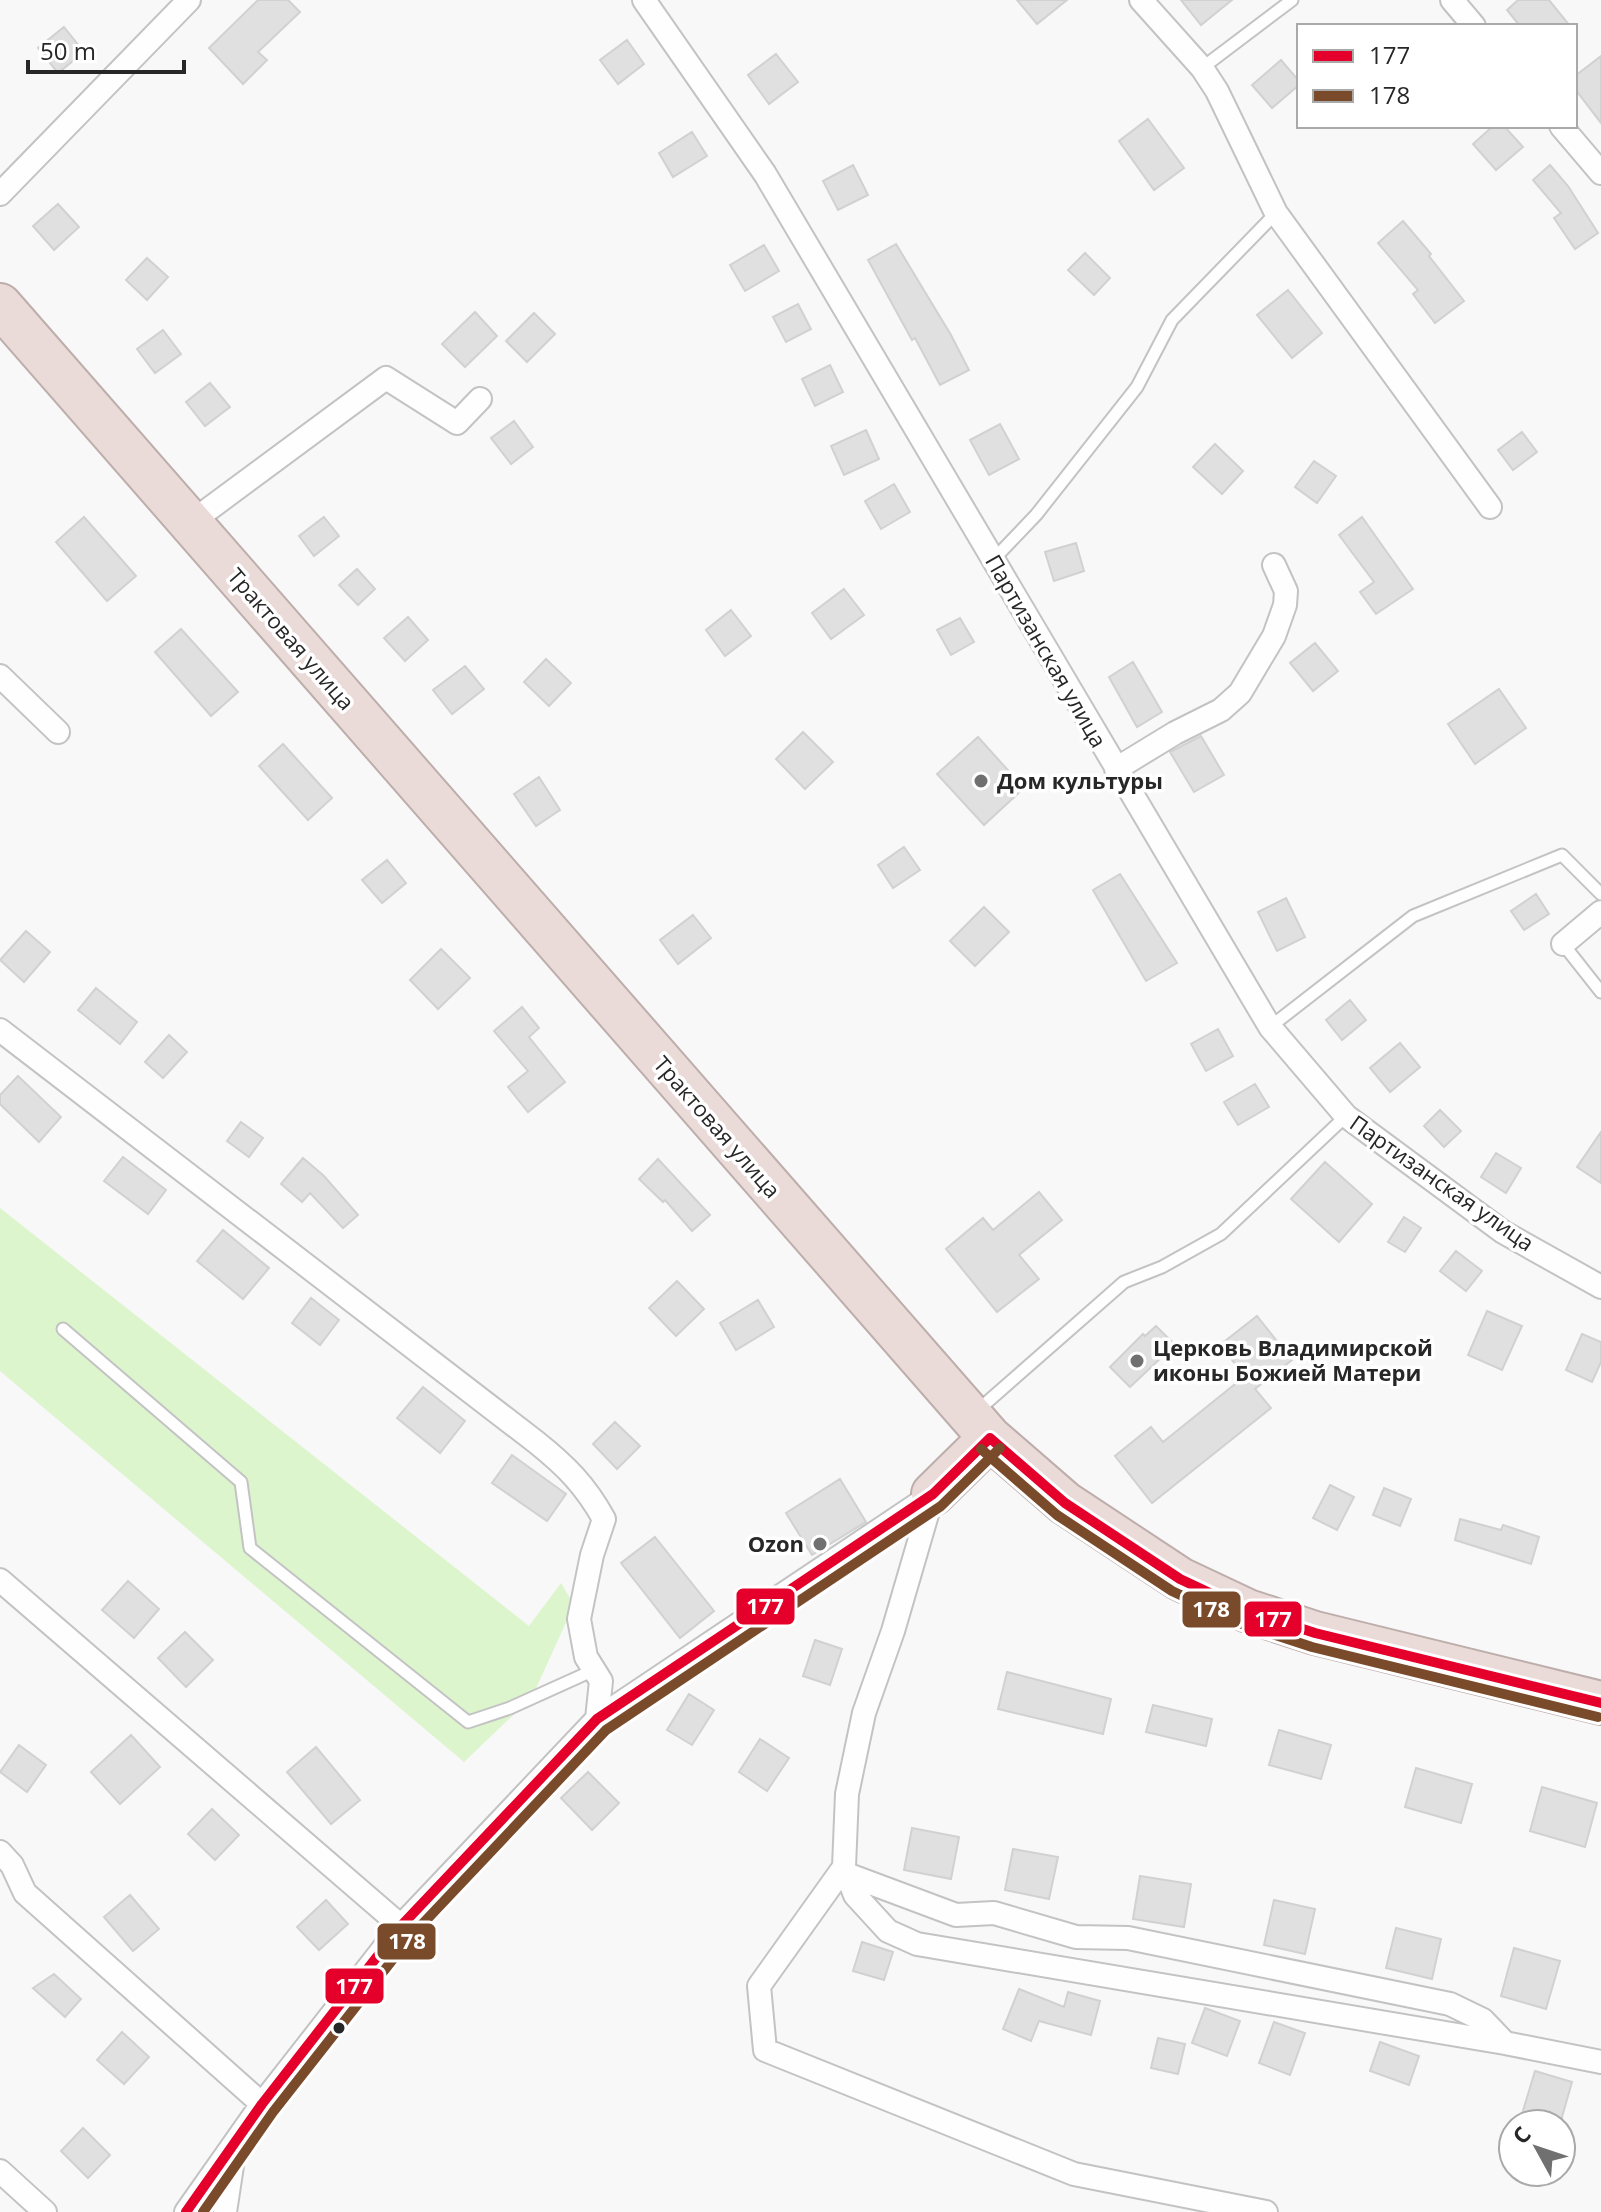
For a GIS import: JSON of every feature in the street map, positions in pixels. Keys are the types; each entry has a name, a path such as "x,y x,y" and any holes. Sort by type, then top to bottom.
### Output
{"highway":[{"name":"Трактовая улица","path":"0,305 980,1427 1065,1503 1180,1579 1248,1611 1315,1633 1601,1703"},
{"path":"933,1494 980,1427"}],"street":[{"path":"0,194 189,0"},
{"name":"Партизанская улица","path":"644,0 765,174 1270,1027 1346,1116 1503,1232 1601,1287"},
{"path":"1141,0 1202,68 1217,91 1276,213 1490,507"},
{"path":"1452,0 1472,24"},
{"path":"1563,128 1601,173"},
{"path":"190,523 386,378 457,423 480,399"},
{"path":"1116,769 1175,733 1221,710 1240,693 1274,636 1285,605 1286,591 1274,565"},
{"path":"0,676 58,732"},
{"path":"1563,944 1601,912"},
{"path":"0,1030 536,1442 586,1487 604,1519 592,1555 579,1619 586,1657 601,1681 597,1719"},
{"path":"186,2212 262,2104 401,1926 597,1719 933,1494"},
{"path":"933,1494 893,1631 864,1713 847,1794 846,1871 855,1895 888,1931 917,1944 1505,2043 1601,2062"},
{"path":"0,1580 401,1926"},
{"path":"0,1852 12,1865 25,1893 262,2104"},
{"path":"846,1871 956,1915 994,1913 1076,1937 1128,1938 1450,2004 1483,2020 1505,2043"},
{"path":"846,1871 759,1986 765,2050 1074,2174 1266,2212"},
{"path":"225,2212 235,2142"},
{"path":"0,2171 45,2212"}],"lane":[{"path":"1202,68 1292,0"},
{"path":"993,561 1036,515 1137,387 1172,320 1276,213"},
{"path":"1270,1027 1413,916 1562,855 1601,894"},
{"path":"1563,944 1601,992"},
{"path":"980,1427 1124,1282 1162,1267 1221,1234 1346,1116"},
{"path":"63,1329 241,1482 250,1548 468,1722 510,1708 594,1670"}],"green space":[{"path":"0,1208 529,1626 561,1583 574,1605 532,1697 464,1762 0,1371"}],"building":[{"path":"258,0 288,0 300,12 258,52 267,60 243,84 209,48"},
{"path":"1017,0 1067,0 1037,24"},
{"path":"1181,0 1232,0 1201,25"},
{"path":"1518,0 1549,0 1568,24 1518,24 1507,10"},
{"path":"64,27 84,52 58,73 38,48"},
{"path":"627,40 644,64 618,84 600,60"},
{"path":"776,54 798,82 769,104 748,75"},
{"path":"1601,56 1601,123 1577,92 1577,74"},
{"path":"1281,60 1297,79 1297,87 1272,108 1252,85"},
{"path":"1148,119 1184,168 1154,190 1119,141"},
{"path":"1491,128 1506,128 1523,147 1496,170 1473,144"},
{"path":"692,132 707,156 673,177 659,153"},
{"path":"853,165 868,195 838,210 823,181"},
{"path":"1550,165 1568,186 1598,233 1575,249 1554,218 1561,213 1533,180"},
{"path":"58,204 79,227 54,250 33,226"},
{"path":"1403,221 1464,301 1435,323 1413,294 1418,290 1378,243"},
{"path":"896,244 969,370 940,385 868,260"},
{"path":"764,245 779,271 745,291 730,265"},
{"path":"1085,253 1110,278 1094,295 1068,270"},
{"path":"147,258 168,277 147,300 126,280"},
{"path":"1288,290 1322,333 1292,358 1257,315"},
{"path":"798,304 811,329 786,342 773,317"},
{"path":"475,312 497,336 465,367 442,344"},
{"path":"534,313 555,334 527,362 506,341"},
{"path":"163,330 181,354 155,373 137,349"},
{"path":"830,365 843,392 815,406 802,379"},
{"path":"210,383 230,407 205,426 186,402"},
{"path":"514,421 533,447 511,464 491,438"},
{"path":"1000,424 1019,459 989,475 970,440"},
{"path":"866,430 879,459 844,475 831,446"},
{"path":"1522,432 1537,452 1513,470 1498,450"},
{"path":"1215,444 1243,471 1222,494 1193,467"},
{"path":"1314,461 1336,476 1317,503 1295,487"},
{"path":"894,484 910,512 881,529 865,501"},
{"path":"84,517 136,576 107,601 56,542"},
{"path":"324,517 339,536 314,556 299,536"},
{"path":"1362,517 1413,589 1376,614 1360,592 1374,582 1339,535"},
{"path":"1076,543 1084,571 1054,581 1045,552"},
{"path":"357,569 375,589 358,605 339,585"},
{"path":"844,589 864,615 831,639 812,613"},
{"path":"731,610 751,636 725,656 706,630"},
{"path":"408,617 428,640 405,661 384,638"},
{"path":"960,618 974,642 951,655 937,630"},
{"path":"181,629 238,692 211,716 155,652"},
{"path":"1315,643 1338,671 1313,691 1290,663"},
{"path":"546,659 571,683 549,706 524,682"},
{"path":"1133,662 1162,712 1137,727 1109,677"},
{"path":"465,666 484,689 452,714 433,690"},
{"path":"1499,689 1526,728 1475,764 1448,724"},
{"path":"803,732 833,762 805,789 776,759"},
{"path":"1201,736 1224,775 1194,792 1170,752"},
{"name":"Дом культуры","path":"978,737 1024,788 984,825 937,774"},
{"path":"283,744 332,798 308,820 259,766"},
{"path":"539,777 560,810 536,826 514,794"},
{"path":"904,847 920,870 893,888 878,865"},
{"path":"387,860 406,883 382,903 362,880"},
{"path":"1120,874 1177,963 1146,981 1093,890"},
{"path":"1536,894 1549,914 1524,930 1511,911"},
{"path":"1286,898 1305,937 1277,951 1258,912"},
{"path":"984,907 1009,932 975,966 950,941"},
{"path":"693,915 711,938 678,964 660,940"},
{"path":"26,931 50,952 24,982 0,960"},
{"path":"441,949 470,978 438,1009 410,980"},
{"path":"96,988 137,1022 120,1044 78,1010"},
{"path":"1350,1000 1366,1020 1342,1040 1326,1020"},
{"path":"522,1007 539,1028 529,1037 565,1082 528,1112 508,1087 528,1071 494,1031"},
{"path":"1218,1029 1233,1056 1206,1071 1191,1044"},
{"path":"169,1035 187,1052 163,1078 145,1062"},
{"path":"1400,1043 1420,1067 1390,1092 1370,1068"},
{"path":"18,1076 61,1117 39,1142 0,1104 0,1095"},
{"path":"1255,1084 1269,1107 1238,1125 1224,1102"},
{"path":"1440,1110 1461,1131 1444,1147 1424,1126"},
{"path":"241,1122 263,1138 249,1157 227,1141"},
{"path":"1601,1132 1601,1183 1577,1167"},
{"path":"1496,1153 1521,1168 1506,1193 1481,1177"},
{"path":"123,1157 166,1190 148,1214 104,1181"},
{"path":"303,1158 324,1176 358,1215 343,1228 310,1193 302,1202 281,1184"},
{"path":"658,1159 710,1215 692,1231 665,1200 663,1202 639,1179"},
{"path":"1325,1162 1372,1204 1339,1242 1291,1199"},
{"path":"1039,1192 1062,1220 1019,1255 1039,1279 997,1312 946,1249 983,1218 993,1230"},
{"path":"1404,1217 1421,1228 1405,1252 1388,1242"},
{"path":"223,1230 269,1268 243,1299 197,1261"},
{"path":"1456,1251 1482,1271 1466,1291 1440,1271"},
{"path":"677,1281 704,1309 676,1336 649,1308"},
{"path":"311,1298 339,1320 320,1345 292,1323"},
{"path":"758,1300 774,1327 736,1350 720,1323"},
{"path":"1487,1311 1522,1326 1502,1370 1468,1355"},
{"path":"1257,1316 1292,1360 1255,1389 1271,1408 1152,1503 1115,1456 1151,1427 1163,1442 1245,1376 1220,1345"},
{"name":"Церковь Владимирской иконы Божией Матери","path":"1156,1326 1172,1342 1161,1352 1164,1355 1130,1387 1110,1367 1143,1334 1145,1336"},
{"path":"1582,1334 1601,1342 1601,1362 1592,1382 1566,1370"},
{"path":"423,1387 465,1421 440,1453 397,1418"},
{"path":"615,1422 640,1446 617,1469 593,1444"},
{"path":"512,1455 566,1494 547,1521 492,1483"},
{"path":"840,1479 866,1522 812,1555 786,1513"},
{"path":"1330,1485 1354,1497 1337,1530 1313,1518"},
{"path":"1384,1488 1411,1499 1400,1526 1373,1515"},
{"path":"1460,1519 1501,1530 1503,1525 1539,1537 1531,1564 1455,1540"},
{"path":"655,1537 714,1611 680,1638 621,1563"},
{"path":"128,1581 159,1609 134,1638 102,1610"},
{"path":"185,1632 213,1660 186,1687 158,1658"},
{"path":"815,1640 842,1649 830,1685 803,1676"},
{"path":"1007,1672 1111,1699 1103,1734 998,1709"},
{"path":"689,1694 714,1710 692,1745 667,1730"},
{"path":"1153,1705 1212,1719 1206,1746 1146,1732"},
{"path":"1279,1730 1331,1745 1321,1779 1269,1765"},
{"path":"131,1735 160,1767 120,1804 91,1772"},
{"path":"760,1739 789,1758 767,1791 739,1772"},
{"path":"19,1745 46,1765 27,1792 0,1772"},
{"path":"316,1747 360,1800 331,1824 287,1772"},
{"path":"1416,1768 1472,1784 1461,1823 1405,1807"},
{"path":"588,1772 619,1803 592,1830 561,1798"},
{"path":"1542,1787 1597,1803 1585,1847 1530,1831"},
{"path":"212,1809 239,1835 215,1860 188,1834"},
{"path":"912,1828 959,1837 951,1879 904,1870"},
{"path":"1013,1849 1058,1857 1049,1899 1005,1890"},
{"path":"1140,1876 1191,1884 1184,1927 1133,1919"},
{"path":"130,1895 159,1929 133,1951 104,1917"},
{"path":"326,1900 348,1924 319,1950 297,1927"},
{"path":"1274,1900 1315,1909 1305,1954 1264,1945"},
{"path":"1396,1928 1441,1939 1432,1979 1386,1968"},
{"path":"862,1942 893,1952 884,1980 853,1971"},
{"path":"1514,1948 1560,1961 1546,2009 1501,1996"},
{"path":"54,1974 81,1999 65,2017 33,1988"},
{"path":"1019,1989 1064,2007 1068,1992 1100,2001 1091,2035 1039,2021 1031,2041 1003,2029"},
{"path":"1205,2008 1240,2021 1227,2056 1192,2043"},
{"path":"1274,2022 1305,2033 1290,2075 1259,2063"},
{"path":"122,2032 149,2057 124,2084 97,2060"},
{"path":"1158,2038 1185,2044 1178,2074 1151,2068"},
{"path":"1380,2042 1419,2056 1409,2085 1370,2071"},
{"path":"1535,2071 1572,2082 1565,2108 1524,2108"},
{"path":"83,2128 110,2155 88,2178 61,2151"}],"transit line":[{"name":"177","path":"990,1438 1065,1503 1180,1579 1248,1611 1315,1633 1601,1703"},
{"name":"177","path":"186,2212 262,2104 401,1926 597,1719 933,1494 990,1438"},
{"name":"178","path":"203,2212 273,2112 412,1935 606,1730 941,1506 1000,1448"},
{"name":"178","path":"981,1449 1057,1515 1172,1591 1242,1624 1312,1647 1598,1717"}],"place":[{"name":"Дом культуры","path":"981,781"},
{"name":"Церковь Владимирской иконы Божией Матери","path":"1137,1361"},
{"name":"Ozon","path":"820,1544"}]}
